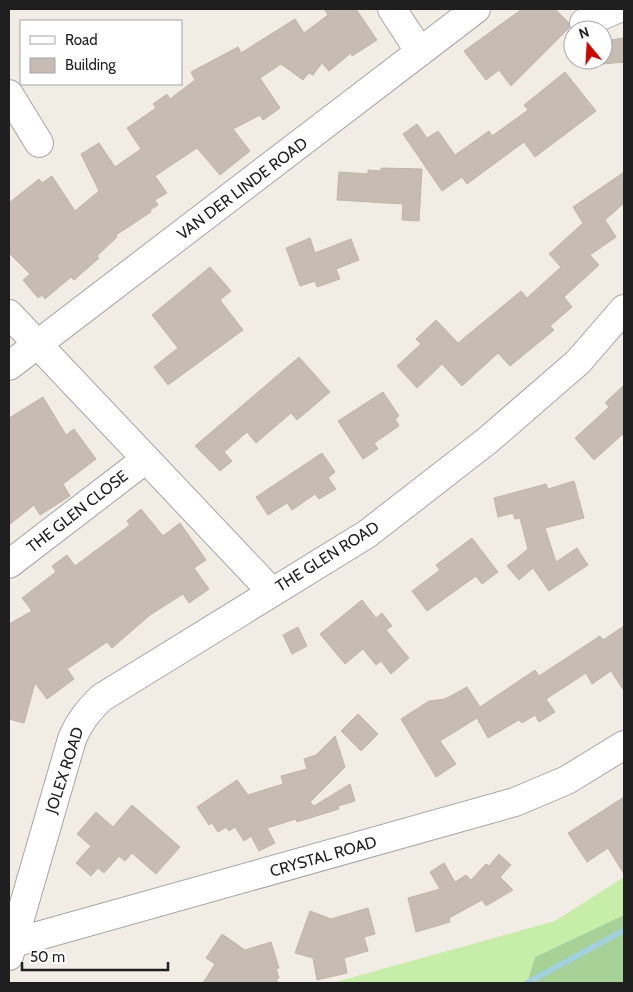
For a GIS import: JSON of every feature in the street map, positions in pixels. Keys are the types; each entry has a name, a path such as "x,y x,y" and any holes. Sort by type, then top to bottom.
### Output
{"street":[{"path":"392,9 420,52"},
{"name":"VAN DER LINDE ROAD","path":"9,366 476,9"},
{"path":"591,20 618,9"},
{"path":"9,94 39,142"},
{"name":"THE GLEN ROAD","path":"9,314 272,592 367,534 488,440 578,362 624,309"},
{"name":"THE GLEN CLOSE","path":"9,564 146,459"},
{"name":"JOLEX ROAD","path":"11,950 72,739 83,717 101,698 272,592"},
{"name":"CRYSTAL ROAD","path":"11,950 515,802 567,780 624,745"}],"green space":[{"path":"624,877 624,915 535,957 527,983 332,983 555,921"},
{"path":"624,915 624,983 527,983 535,957"}],"building":[{"path":"324,9 356,9 377,40 352,56 351,53 329,71 322,63 313,75 309,73 303,80 281,64 260,78 280,108 263,120 260,115 233,129 250,151 220,175 197,148 155,176 167,193 155,200 158,205 150,210 151,212 116,235 117,237 97,256 99,258 74,280 71,277 45,299 42,295 38,298 23,280 30,274 9,253 9,203 39,179 42,183 52,176 75,211 99,191 81,154 99,143 115,167 141,149 127,128 156,108 153,104 167,94 170,99 195,80 191,72 238,47 241,53 295,19 304,33 328,15"},
{"path":"522,9 555,9 566,20 563,20 563,34 511,86 499,70 486,80 464,51"},
{"path":"624,38 624,62 613,63 613,40"},
{"path":"565,72 596,111 535,157 524,142 467,184 462,177 442,191 403,134 417,124 427,138 438,131 455,155 489,131 492,136 528,110 524,105"},
{"path":"381,168 422,169 419,221 402,220 403,204 337,200 339,172 368,174 368,170 381,171"},
{"path":"624,172 624,203 605,220 616,237 590,255 599,265 564,297 572,307 550,326 554,330 510,366 498,353 462,386 442,364 417,388 397,366 421,344 416,339 436,320 458,343 521,291 527,298 561,267 549,254 583,223 573,207"},
{"path":"310,238 315,253 351,239 359,260 336,269 340,279 317,287 315,281 300,286 286,248"},
{"path":"210,267 231,291 220,300 243,330 168,385 154,367 178,348 152,315"},
{"path":"299,357 330,392 297,420 291,413 256,443 247,432 224,452 232,461 220,471 195,446"},
{"path":"624,385 624,433 594,460 575,438 609,407 605,403"},
{"path":"383,392 399,416 395,419 399,426 374,443 378,449 363,459 338,421"},
{"path":"43,397 66,435 74,429 96,459 63,484 70,496 40,515 34,505 9,525 9,418"},
{"path":"322,453 335,472 328,478 336,489 319,499 315,494 292,510 287,503 268,515 256,497"},
{"path":"574,481 584,518 545,528 556,562 577,548 588,565 549,591 533,568 519,580 507,566 528,549 520,518 515,519 513,513 498,517 494,498 546,484 548,489"},
{"path":"141,509 163,536 180,523 206,560 194,568 209,589 189,603 183,594 150,615 112,648 107,642 67,669 74,679 47,699 35,683 24,723 9,719 9,624 32,611 22,598 56,572 52,566 67,555 75,566 130,525 127,521"},
{"path":"472,538 498,572 482,584 476,576 427,611 412,591 440,570 436,565"},
{"path":"362,600 376,618 382,613 392,626 386,630 409,658 391,674 381,661 376,665 363,649 345,664 320,634"},
{"path":"624,626 624,691 611,671 592,684 586,673 546,699 555,712 539,722 535,715 522,723 519,720 488,738 477,718 440,741 456,764 436,777 401,719 429,701 445,699 467,687 480,707 535,670 539,676 600,636 603,640"},
{"path":"298,627 307,646 292,654 283,635"},
{"path":"358,714 378,734 361,751 341,731"},
{"path":"335,736 345,767 310,802 314,806 350,784 355,801 338,806 339,809 297,822 296,819 267,828 275,843 259,851 251,836 244,841 235,827 229,831 226,827 218,832 212,823 209,825 197,807 237,780 248,795 283,784 281,776 307,769 304,759 316,755"},
{"path":"624,797 624,874 608,848 587,862 568,833"},
{"path":"132,805 180,847 156,874 132,853 125,861 119,856 104,873 98,868 91,876 76,863 91,846 77,834 96,812 113,827"},
{"path":"499,854 511,865 500,877 513,890 486,906 482,900 449,918 450,922 416,932 408,898 440,889 430,872 444,863 455,882 466,875 471,880 486,864 489,866"},
{"path":"368,908 375,934 364,937 368,951 344,958 347,973 317,980 313,958 295,953 310,911 331,919"},
{"path":"222,934 245,950 271,942 279,968 276,969 279,978 276,979 278,983 203,983 215,964 206,958"}],"waterway":[{"path":"527,983 624,930"}]}
